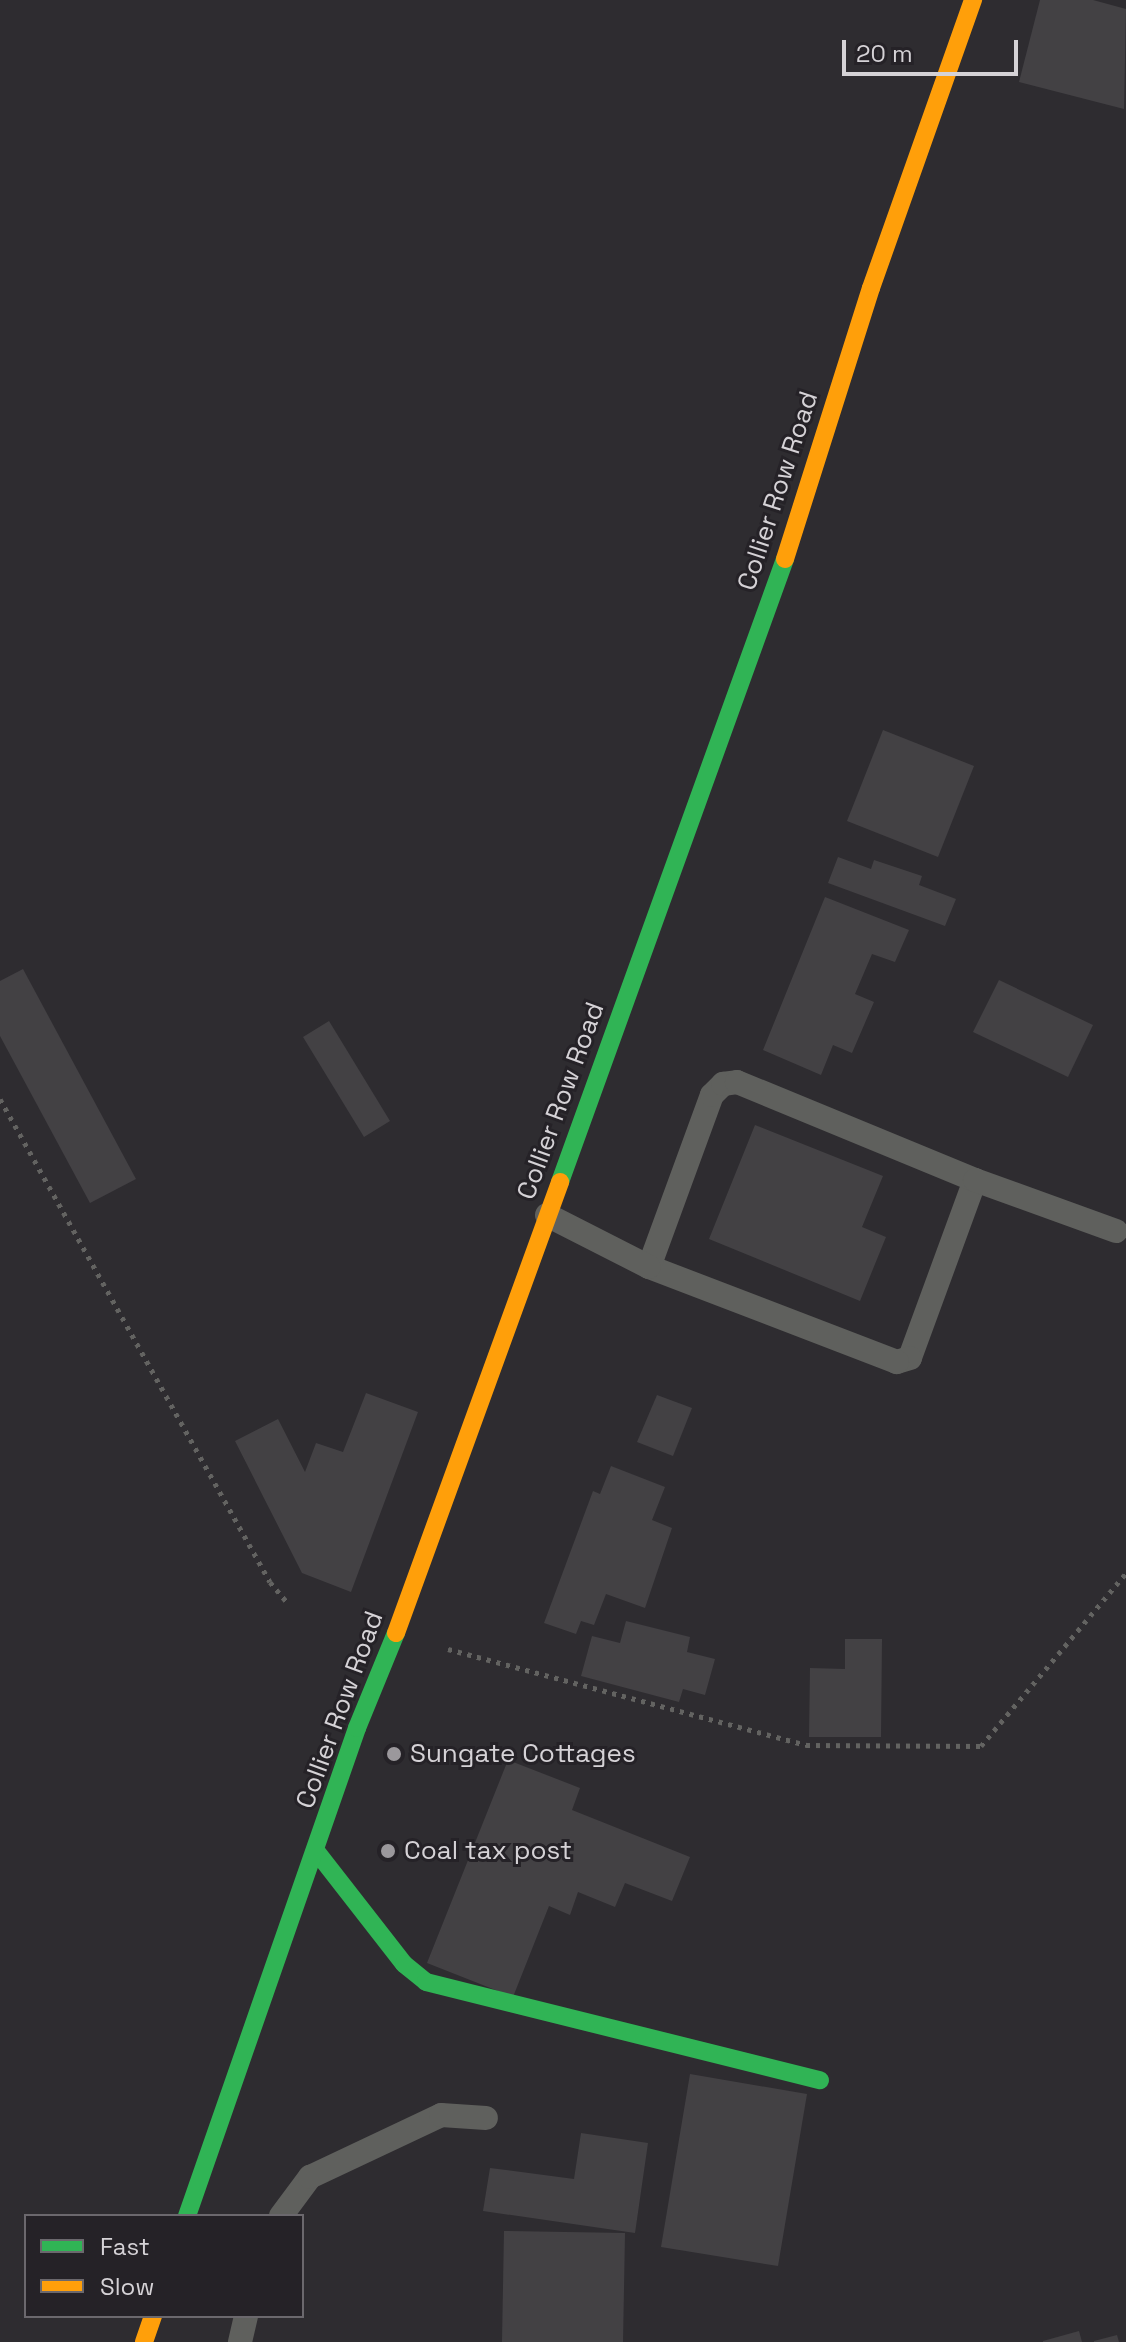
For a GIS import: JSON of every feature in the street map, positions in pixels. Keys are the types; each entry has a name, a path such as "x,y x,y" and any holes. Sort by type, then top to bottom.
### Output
{"street":[{"name":"Collier Row Road","path":"188,2214 357,1728 395,1635 794,535 871,288 973,0"},
{"path":"316,1851 404,1964 426,1982 820,2080"},
{"path":"144,2342 152,2318"}],"lane":[{"path":"649,1267 712,1095 723,1084 737,1082 975,1180 1116,1231"},
{"path":"547,1215 649,1267 897,1362 910,1358 975,1180"},
{"path":"282,2214 310,2177 441,2115 486,2118"},
{"path":"240,2342 246,2318"}],"path":[{"path":"0,1099 270,1582 287,1602"},
{"path":"395,1635 806,1745 981,1746 1126,1573"}],"building":[{"path":"1040,0 1093,0 1126,9 1124,109 1019,82"},
{"path":"883,730 974,766 938,857 847,821"},
{"path":"838,857 871,869 874,860 922,876 919,885 956,899 945,926 828,883"},
{"path":"825,897 909,930 895,962 872,954 855,994 874,1002 852,1053 833,1045 821,1075 763,1050"},
{"path":"23,969 136,1179 90,1203 0,1036 0,981"},
{"path":"999,980 1093,1025 1068,1077 973,1032"},
{"path":"329,1021 390,1121 364,1137 303,1037"},
{"path":"755,1125 883,1176 862,1227 886,1237 860,1301 709,1239"},
{"path":"366,1393 418,1412 351,1592 302,1573 235,1441 278,1419 305,1472 316,1443 343,1452"},
{"path":"657,1395 692,1408 673,1456 637,1442"},
{"path":"611,1466 665,1487 652,1520 672,1528 645,1608 606,1594 594,1625 581,1621 576,1634 544,1623 593,1491 600,1494"},
{"path":"626,1621 690,1637 687,1652 715,1659 705,1695 683,1689 679,1702 581,1676 592,1636 620,1643"},
{"path":"845,1639 882,1639 881,1737 809,1737 810,1668 845,1669"},
{"path":"508,1760 580,1788 572,1810 690,1857 672,1901 625,1883 615,1907 578,1892 570,1915 549,1906 513,1997 427,1963"},
{"path":"690,2074 807,2094 778,2266 661,2247"},
{"path":"581,2133 648,2143 635,2233 483,2211 490,2168 574,2179"},
{"path":"504,2231 625,2233 623,2342 502,2342"},
{"path":"1079,2331 1082,2342 1043,2342 1043,2341"},
{"path":"1117,2335 1119,2342 1094,2342 1094,2341"}],"traffic: fast":[{"path":"560,1182 785,559"},
{"path":"188,2214 357,1728 396,1633"},
{"path":"316,1851 404,1964 426,1982 820,2080"}],"traffic: slow":[{"path":"785,559 871,288 973,0"},
{"path":"396,1633 560,1182"},
{"path":"144,2342 152,2318"}],"place":[{"name":"Sungate Cottages","path":"394,1754"},
{"name":"Coal tax post","path":"388,1851"}]}
